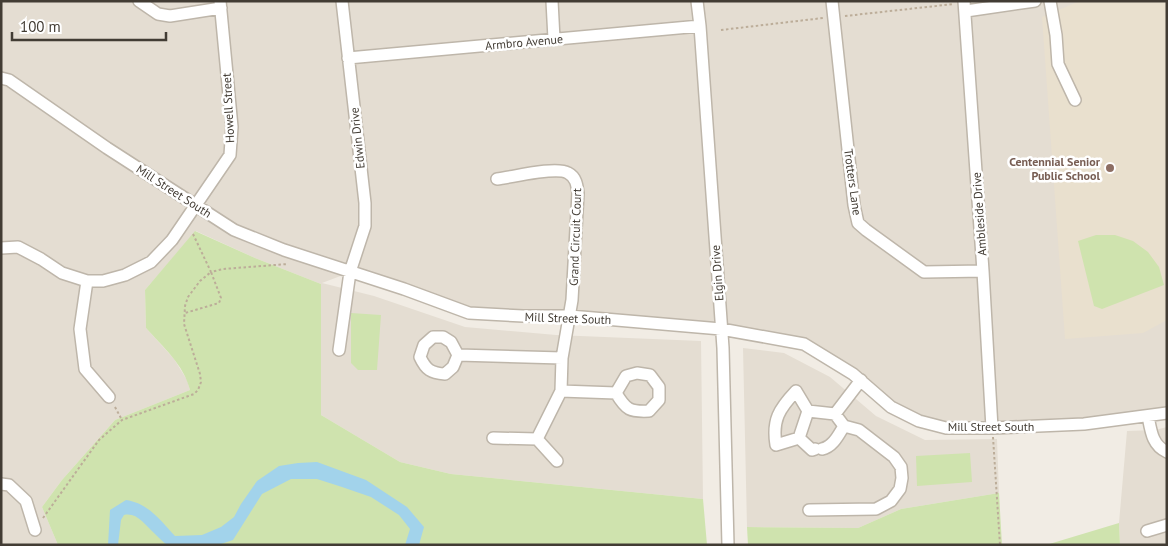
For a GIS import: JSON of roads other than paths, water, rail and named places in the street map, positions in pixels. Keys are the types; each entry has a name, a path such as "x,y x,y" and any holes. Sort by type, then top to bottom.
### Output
{"street":[{"path":"139,1 158,14 170,16 220,5"},
{"name":"Edwin Drive","path":"339,350 350,272 365,226 365,204 342,1"},
{"path":"552,1 554,39"},
{"name":"Elgin Drive","path":"697,1 721,329 728,545"},
{"name":"Trotters Lane","path":"832,1 854,205 858,223 924,272 983,271"},
{"path":"965,6 1035,1"},
{"path":"1050,1 1056,35 1058,64 1075,100"},
{"name":"Howell Street","path":"87,281 103,281 125,275 151,262 172,240 230,155 232,127 220,5"},
{"name":"Ambleside Drive","path":"965,6 992,428"},
{"name":"Armbro Avenue","path":"348,58 700,26"},
{"name":"Mill Street South","path":"1,78 10,80 107,148 234,230 284,250 404,289 469,313 570,316 721,329 804,344 853,374 891,407 919,421 946,428 1084,424 1167,414"},
{"name":"Grand Circuit Court","path":"497,179 555,170 569,173 577,182 577,222 572,300 562,358 561,391"},
{"path":"1,248 18,247 62,273 87,281 80,329 85,369 109,397"},
{"path":"458,355 562,358"},
{"path":"834,414 861,380"},
{"path":"536,439 561,391 616,393"},
{"path":"796,391 808,411 799,438 776,446 774,433 777,418 796,391"},
{"path":"808,411 834,414 844,426 859,430 894,457 901,467 902,478 900,489 891,501 876,509 809,510"},
{"path":"1148,416 1152,439 1160,449 1167,452"},
{"path":"799,438 812,450 827,448 836,440 844,426"},
{"path":"493,438 536,439 557,461"},
{"path":"1,484 8,484 26,501 35,530"},
{"path":"1147,531 1167,525"}],"water":[{"path":"317,462 366,480 407,507 424,527 419,545 405,545 410,529 399,515 371,497 317,479 291,479 262,494 233,540 218,545 167,545 137,517 124,515 121,520 118,545 108,545 110,510 126,500 147,508 175,536 202,535 221,527 234,517 257,481 279,466"}],"place":[{"name":"Centennial Senior Public School","path":"1110,168"}]}
